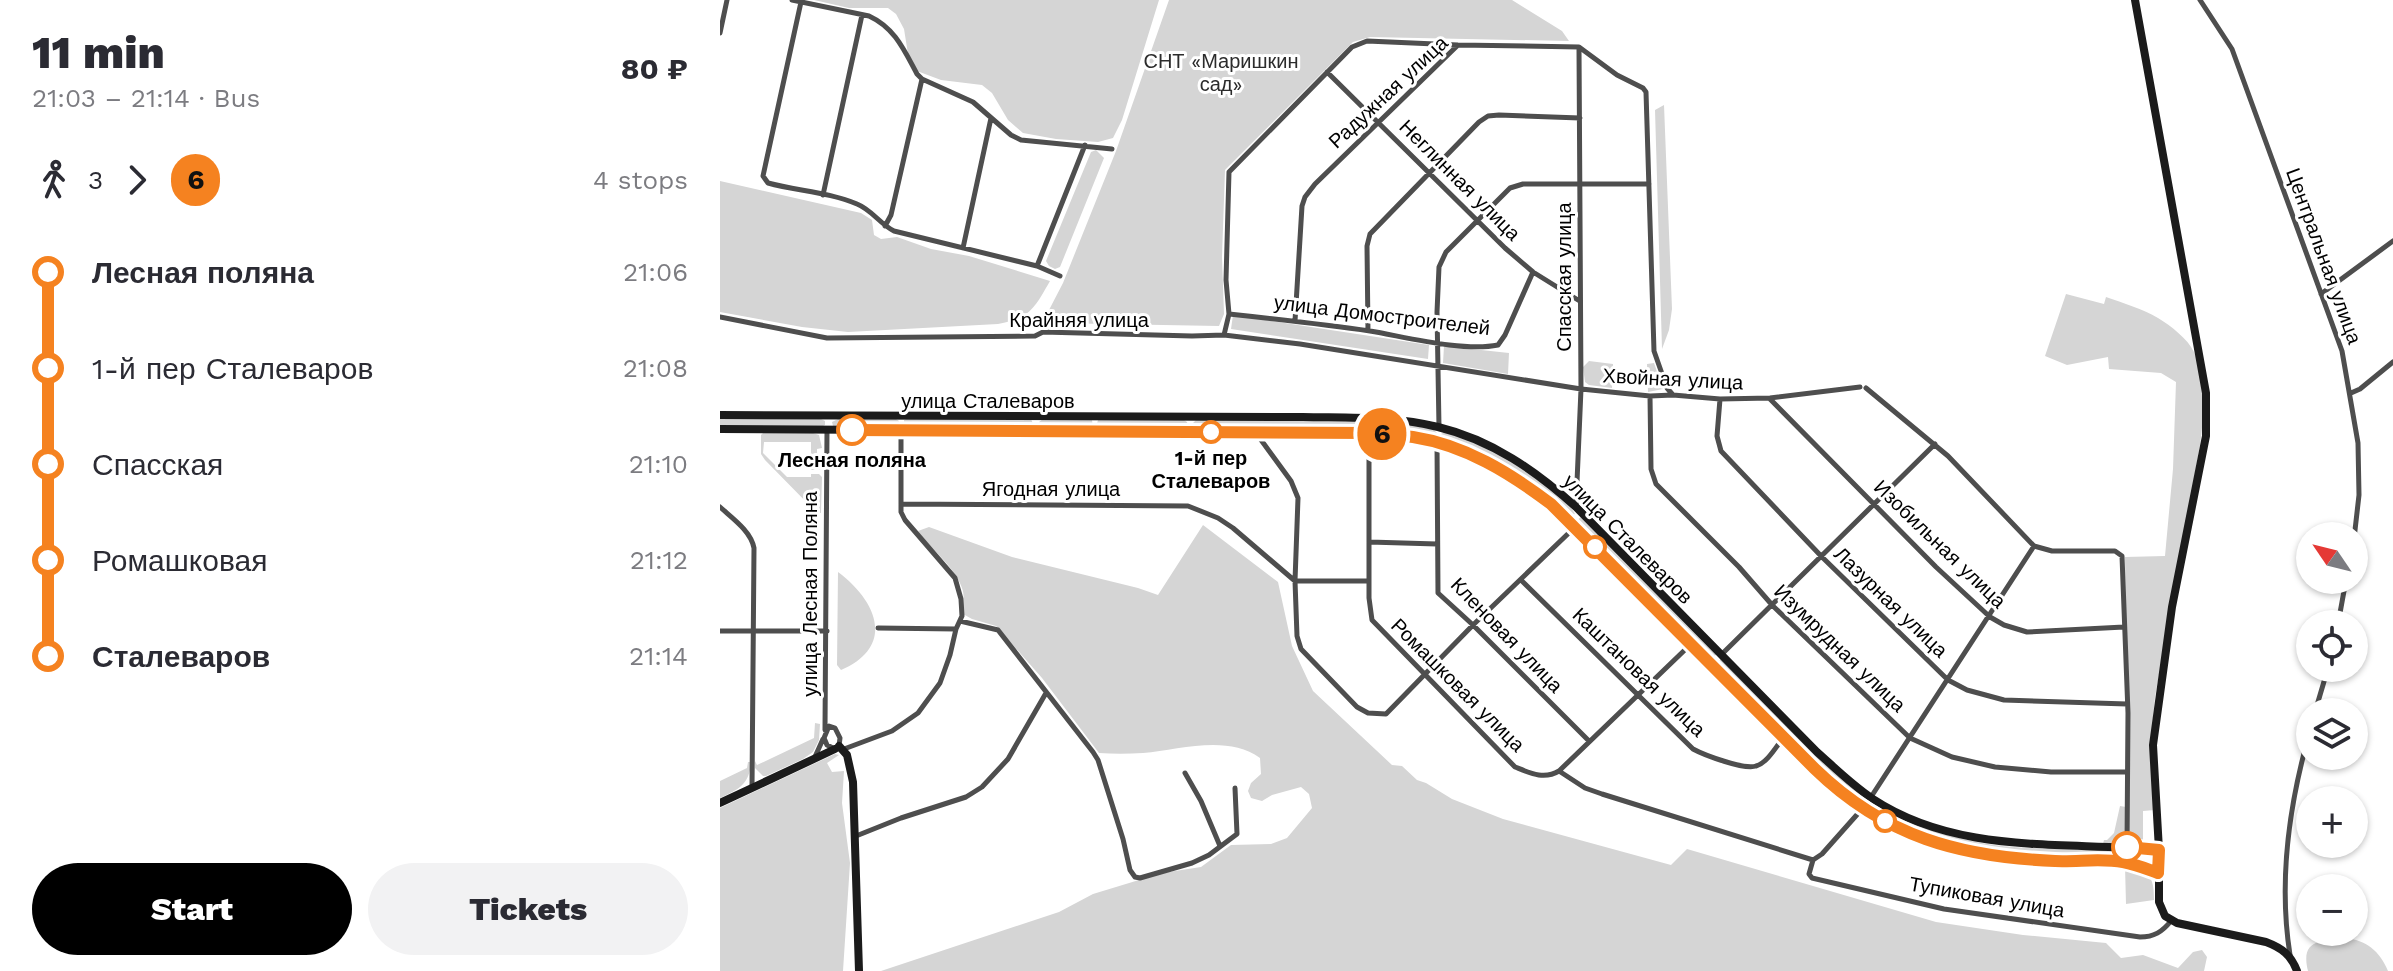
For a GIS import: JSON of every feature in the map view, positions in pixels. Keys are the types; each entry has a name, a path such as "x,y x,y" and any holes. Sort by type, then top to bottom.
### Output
{"main road":[{"path":"2135,0 2206,393 2206,436 2172,607 2153,745 2159,902 2165,916 2171,921 2266,942 2280,948 2290,956 2297,971"},
{"name":"улица Сталеваров","path":"720,415 1370,418 1439,427 1501,451 1552,485 1817,752 1871,798 1923,824 1967,837 2013,844 2159,850"},
{"path":"827,430 828,416"},
{"path":"901,416 901,431"},
{"path":"1095,417 1095,432"},
{"path":"1190,418 1190,432"},
{"path":"1437,442 1439,427"},
{"name":"улица Сталеваров","path":"720,429 1369,433 1437,442 1503,469 1543,497 1834,788 1862,809 1908,833 1963,851 2011,858 2126,862 2158,873"},
{"path":"1573,525 1578,510"},
{"path":"1712,664 1722,654"},
{"path":"720,803 839,748 847,755 853,782 859,971"},
{"path":"1862,809 1871,798"},
{"path":"2126,862 2127,847"},
{"path":"2145,868 2149,859 2146,849"}],"street":[{"path":"720,33 727,0"},
{"path":"792,0 869,16 889,27 922,79 973,102 1021,140 1112,149"},
{"name":"Центральная улица","path":"2200,0 2232,49 2342,351 2358,443 2356,522"},
{"path":"801,2 763,176 768,183 855,203 885,226 919,238 1037,266 1060,276"},
{"path":"823,195 862,15"},
{"path":"1224,335 1229,314 1226,280 1229,172 1352,47 1367,41 1458,45"},
{"name":"Радужная улица","path":"1295,321 1305,197 1379,121 1458,45 1579,47"},
{"path":"1579,47 1646,92 1654,351 1667,388 1673,395"},
{"name":"Спасская улица","path":"1578,510 1581,389 1579,47"},
{"name":"Неглинная улица","path":"1327,72 1533,272 1579,301"},
{"path":"885,226 891,215 922,79"},
{"path":"1368,331 1367,246 1370,234 1479,122 1488,116 1580,118"},
{"path":"963,248 991,118"},
{"path":"1037,266 1085,145"},
{"path":"1439,427 1437,342 1441,259 1510,188 1523,184 1649,184"},
{"path":"2321,294 2393,241"},
{"name":"улица Домостроителей","path":"1229,314 1487,347 1498,345 1505,335 1533,272"},
{"path":"720,325 723,317"},
{"name":"Крайняя улица","path":"723,317 827,338 1035,336 1043,332 1224,335 1438,366"},
{"path":"2351,393 2393,362"},
{"name":"Хвойная улица","path":"1438,366 1581,389 1650,396 1770,398 1863,388 1935,444 2034,546"},
{"name":"Изумрудная улица","path":"1650,396 1651,469 1656,484 1739,567 1773,606 1910,738 1952,757 1995,767 2051,772 2127,772"},
{"name":"Изобильная улица","path":"1770,398 1990,617 2027,632 2124,627"},
{"name":"Лазурная улица","path":"1720,399 1717,436 1721,451 1822,557 1948,680 1967,690 2004,700 2127,704"},
{"name":"улица Лесная Поляна","path":"813,760 824,738 826,709 827,430"},
{"path":"824,738 827,745 839,748 892,731 918,713 940,683 960,621 961,599 955,578 901,512 901,431"},
{"path":"1256,432 1291,481 1298,498 1295,581 1297,636 1301,649 1357,707 1368,713 1386,714 1573,525"},
{"name":"Ромашковая улица","path":"1369,433 1368,581 1372,620 1515,767 1542,776 1559,771 1585,788 1602,794 1813,860"},
{"name":"Кленовая улица","path":"1437,442 1438,593 1589,741"},
{"path":"1722,654 1935,444"},
{"name":"Ягодная улица","path":"901,504 1188,506 1233,528 1295,581"},
{"path":"720,507 753,541 752,789"},
{"path":"1369,542 1437,544"},
{"path":"1871,798 2034,546 2052,551 2115,551 2123,560 2127,847"},
{"name":"Каштановая улица","path":"1521,580 1685,742 1702,754 1752,767 1762,763 1784,738"},
{"path":"1295,581 1368,581"},
{"path":"960,621 998,630 1098,760 1130,870 1135,877 1192,863 1209,855 1237,834 1235,788"},
{"path":"878,628 956,629"},
{"path":"720,631 827,631"},
{"path":"1559,771 1691,644"},
{"path":"856,836 966,797 982,787 1008,759 1046,693"},
{"name":"улица Лесная Поляна","path":"826,709 840,738 839,748"},
{"path":"825,730 833,726"},
{"path":"2290,956 2284,910 2285,866 2290,813 2299,770"},
{"path":"1185,773 1220,846"},
{"path":"1813,860 1862,809"},
{"name":"Тупиковая улица","path":"1813,860 1809,874 1812,878 1988,917 2140,937 2150,937 2171,921"}],"green space":[{"path":"814,0 1159,0 1122,120 1113,138 1098,142 1023,133 1008,120 992,93 982,85 941,80 917,71 908,54 904,29 896,14 888,8 849,8"},
{"name":"СНТ «Маришкин сад»","path":"1169,0 1512,0 1562,31 1569,41 1370,37 1353,42 1225,170 1224,314 1219,326 1051,323 1049,310 1063,283 1116,151"},
{"path":"1664,105 1672,309 1662,349 1655,110"},
{"path":"1096,150 1104,158 1060,267 1055,269 1046,261 1091,152"},
{"path":"720,181 861,213 872,220 874,235 881,239 897,237 1050,281 1030,311 1017,319 998,324 848,332 720,312"},
{"path":"2066,294 2104,304 2106,297 2158,318 2188,342 2201,373 2201,434 2155,697 2152,728 2155,810 2143,811 2143,845 2131,844 2128,840 2125,557 2165,556 2173,469 2176,382 2161,373 2109,369 2108,357 2067,365 2045,356"},
{"path":"1233,315 1429,345 1428,359 1231,329"},
{"path":"1444,346 1509,353 1508,374 1443,363"},
{"path":"1589,361 1613,364 1612,388 1585,382 1583,367"},
{"path":"1654,363 1663,389 1648,392 1647,364"},
{"path":"720,419 821,419 825,425 720,427"},
{"path":"838,419 896,419 899,426 896,429 833,426 832,422"},
{"path":"1031,419 1034,426 1031,429 904,427 904,420"},
{"path":"1043,419 1092,420 1093,428 1043,429 1039,427 1039,422"},
{"path":"1098,420 1184,420 1188,426 1184,430 1096,427"},
{"path":"1196,420 1345,420 1433,429 1437,433 1432,438 1370,430 1196,430 1193,423"},
{"path":"1445,432 1517,464 1552,488 1575,514 1569,517 1546,496 1443,442 1440,437"},
{"path":"763,433 819,435 822,448 817,449 817,458 822,470 811,470 811,442 764,442 763,453 787,477 819,474 822,477 821,513 816,512 765,460 761,454"},
{"path":"1581,517 1717,654 1711,659 1577,525 1576,521"},
{"path":"1203,525 1278,582 1292,646 1313,691 1392,765 1402,766 1417,780 1452,799 1503,819 1671,865 1687,849 1936,922 2106,943 2121,958 2143,955 2178,968 2193,952 2202,950 2207,957 2204,971 881,971 1059,912 1093,894 1162,873 1201,867 1231,845 1271,844 1287,838 1312,808 1309,794 1301,787 1262,801 1251,798 1248,791 1251,783 1261,774 1260,758 1233,747 1203,745 1143,753 1099,753 1042,678 996,626 963,614 959,580 918,531 929,527 1012,557 1158,595"},
{"path":"838,572 863,596 875,623 875,636 869,649 841,670 837,665"},
{"path":"1721,659 1866,798 1864,805 1843,792 1717,666"},
{"path":"815,723 820,724 819,740 813,752 766,776 755,768 755,761 757,765 814,738"},
{"path":"835,754 839,755 827,763 832,772 844,771 842,803 850,863 843,971 720,971 720,808"},
{"path":"748,762 751,762 750,770 745,781 720,798 720,781 747,768"},
{"path":"1870,802 1945,833 1976,842 2018,847 2123,850 2125,858 2051,858 1969,850 1906,829 1867,807"},
{"path":"2120,806 2126,807 2125,841 2123,844 2103,844 2114,833"},
{"path":"2125,866 2148,876 2153,885 2154,900 2126,904"},
{"path":"2368,946 2381,958 2388,971 2308,971 2306,961 2310,947"}],"bus line":[{"name":"6","path":"852,430 1369,433 1437,442 1503,469 1551,504 1834,788 1862,809 1908,833 1963,851 2011,858 2126,862 2158,873 2159,850 2127,847"}],"place":[{"name":"Лесная поляна","path":"852,430"},
{"name":"1-й пер Сталеваров","path":"1211,432"}]}
